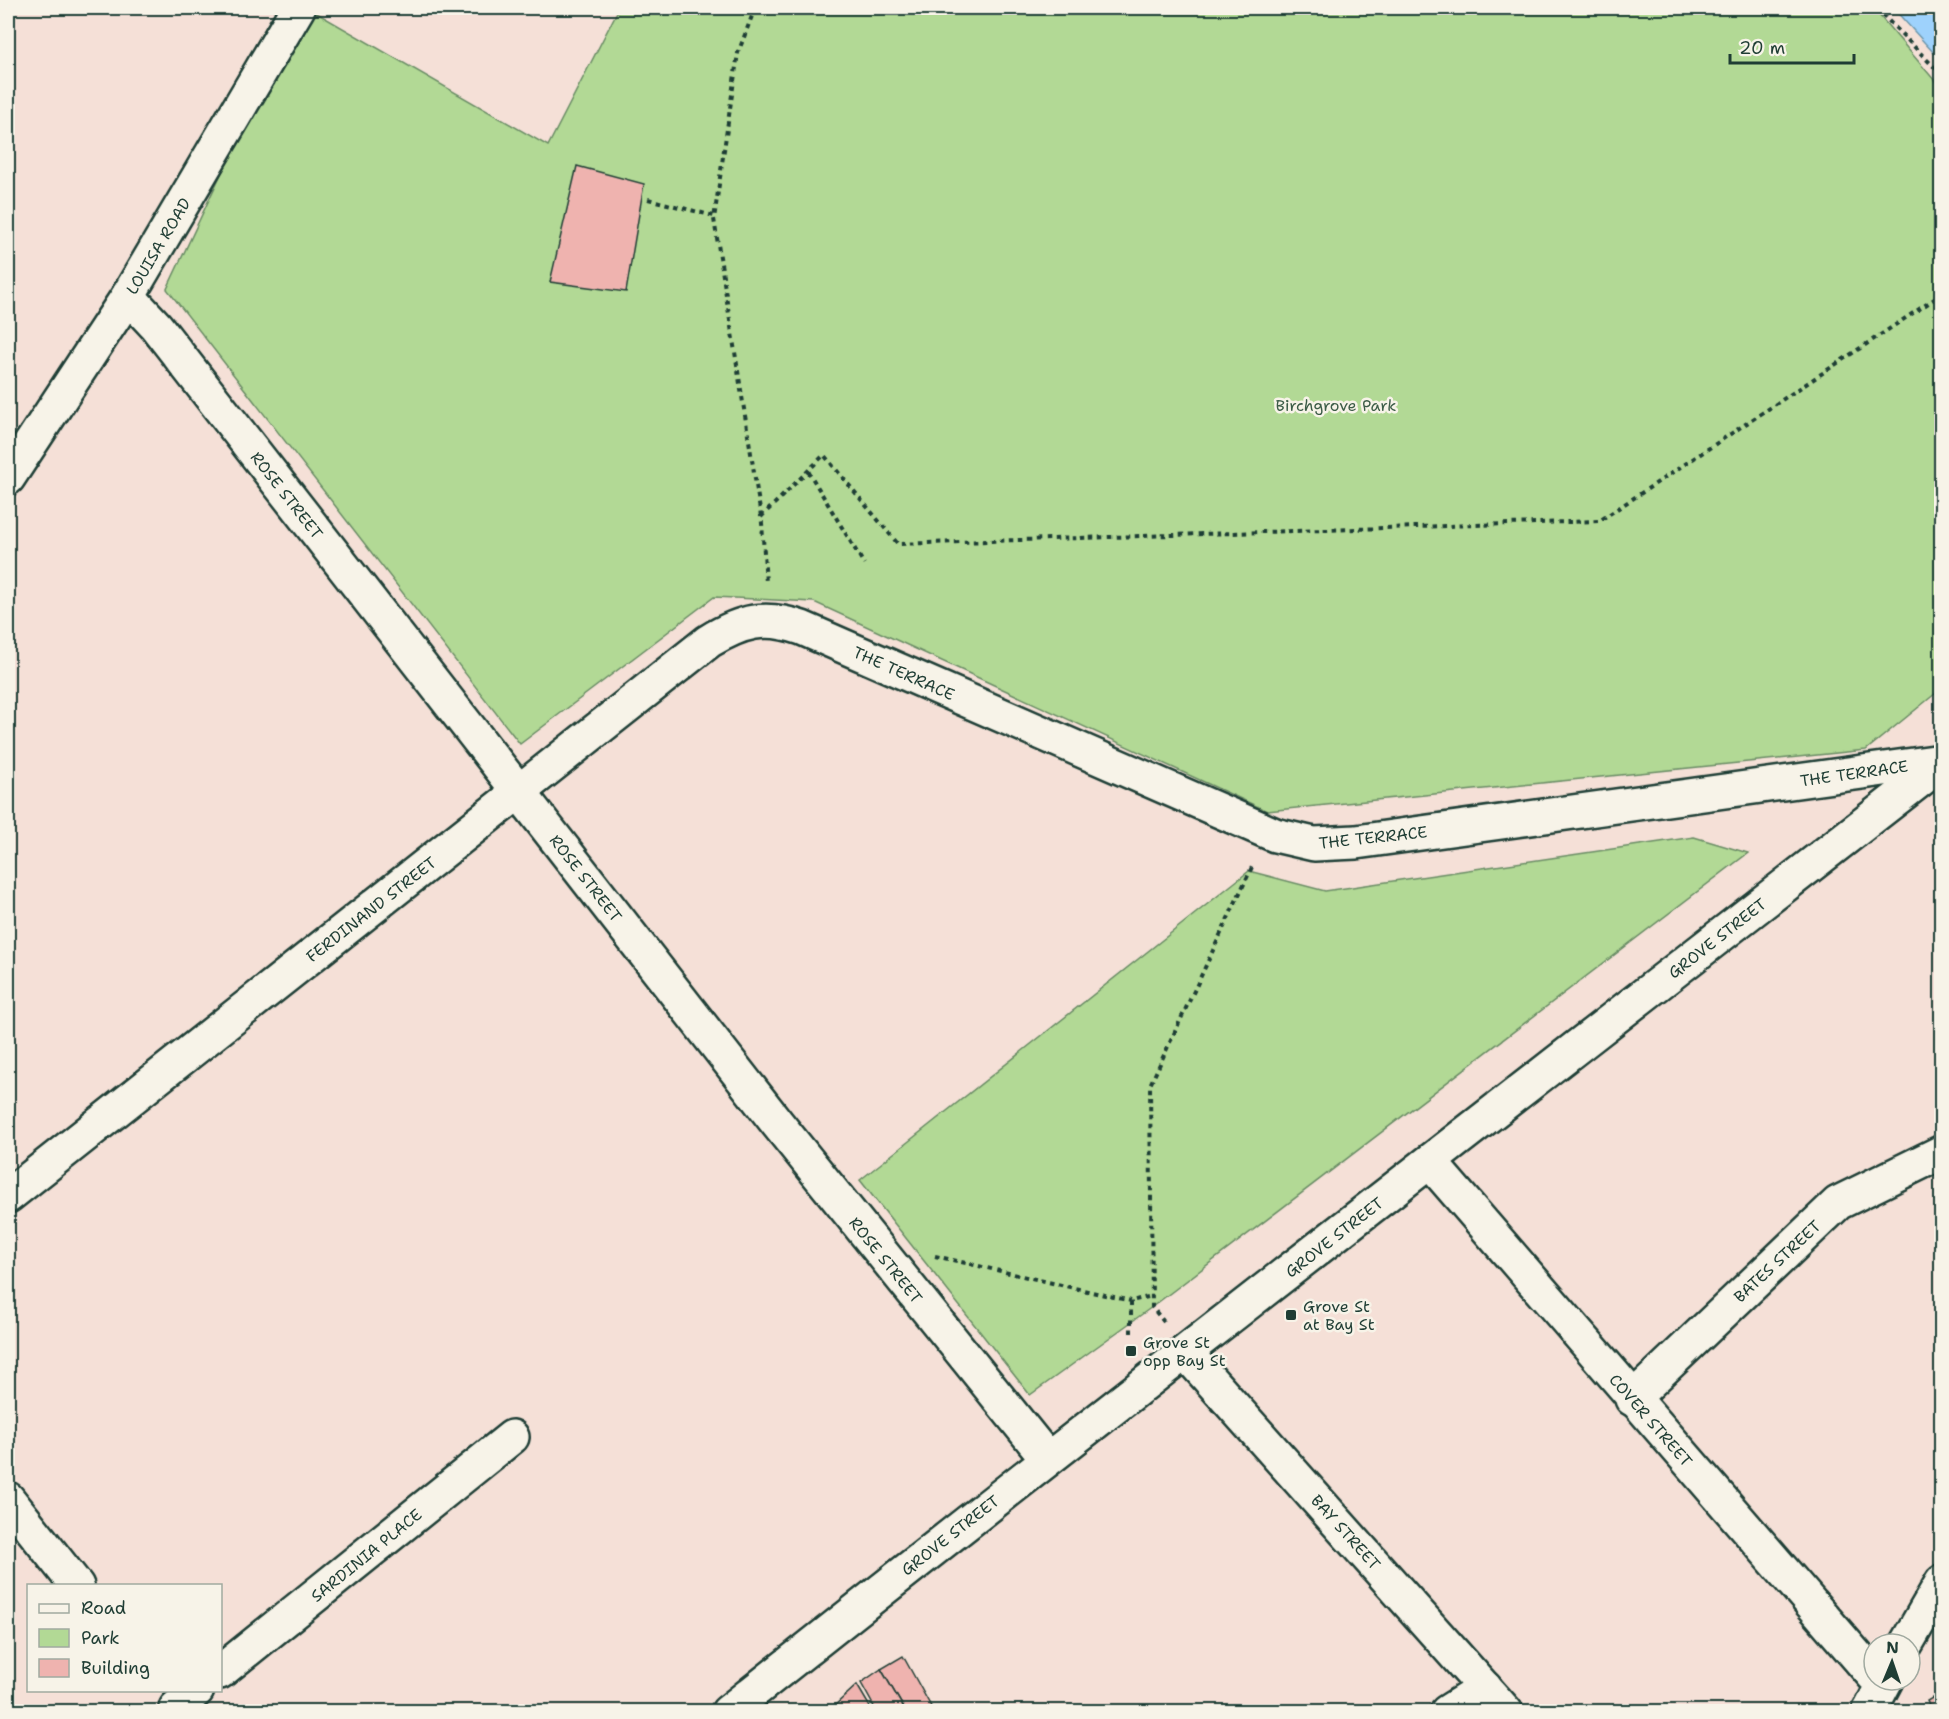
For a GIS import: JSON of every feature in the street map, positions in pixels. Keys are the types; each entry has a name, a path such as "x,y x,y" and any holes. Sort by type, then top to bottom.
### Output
{"street":[{"name":"LOUISA ROAD","path":"8,478 128,296 298,8"},
{"name":"ROSE STREET","path":"128,296 156,326 777,1123 1047,1458"},
{"name":"THE TERRACE","path":"736,624 768,620 802,628 1275,835 1314,844 1356,842 1941,762"},
{"name":"FERDINAND STREET","path":"8,1196 709,640 736,624"},
{"name":"GROVE STREET","path":"728,1712 1047,1458 1186,1353 1941,762"},
{"name":"BATES STREET","path":"1632,1399 1838,1203 1941,1152"},
{"name":"COVER STREET","path":"1430,1162 1862,1668"},
{"name":"BAY STREET","path":"1186,1353 1496,1700"},
{"name":"SARDINIA PLACE","path":"222,1670 512,1437"},
{"path":"8,1499 75,1584"},
{"path":"1913,1632 1941,1582"},
{"path":"1447,1712 1496,1700"}],"path":[{"path":"755,8 738,53 714,216 761,517 768,620"},
{"path":"1876,8 1941,75"},
{"path":"648,199 714,216"},
{"path":"761,517 824,455 898,544 1599,521 1941,294"},
{"path":"808,471 864,564"},
{"path":"1186,1353 1152,1306 1150,1085 1249,871 1275,835"},
{"path":"926,1254 1131,1301 1152,1296"},
{"path":"1131,1301 1131,1333"}],"green space":[{"name":"Birchgrove Park","path":"299,8 308,8 548,146 619,8 1873,8 1941,88 1941,689 1866,750 1267,811 814,602 714,597 520,744 167,289"},
{"path":"1694,837 1748,853 1152,1307 1030,1395 860,1180 1249,871 1325,891"}],"water":[{"path":"1893,8 1941,8 1941,57 1934,53"}],"building":[{"path":"577,166 644,184 626,292 550,282"},
{"path":"903,1656 934,1712 906,1712 881,1669"},
{"path":"881,1669 906,1712 877,1712 861,1683"},
{"path":"857,1685 873,1712 834,1712 832,1708"},
{"path":"1942,1692 1942,1712 1932,1712 1927,1701"}],"place":[{"name":"Grove St at Bay St","path":"1291,1315"},
{"name":"Grove St opp Bay St","path":"1131,1351"}]}
